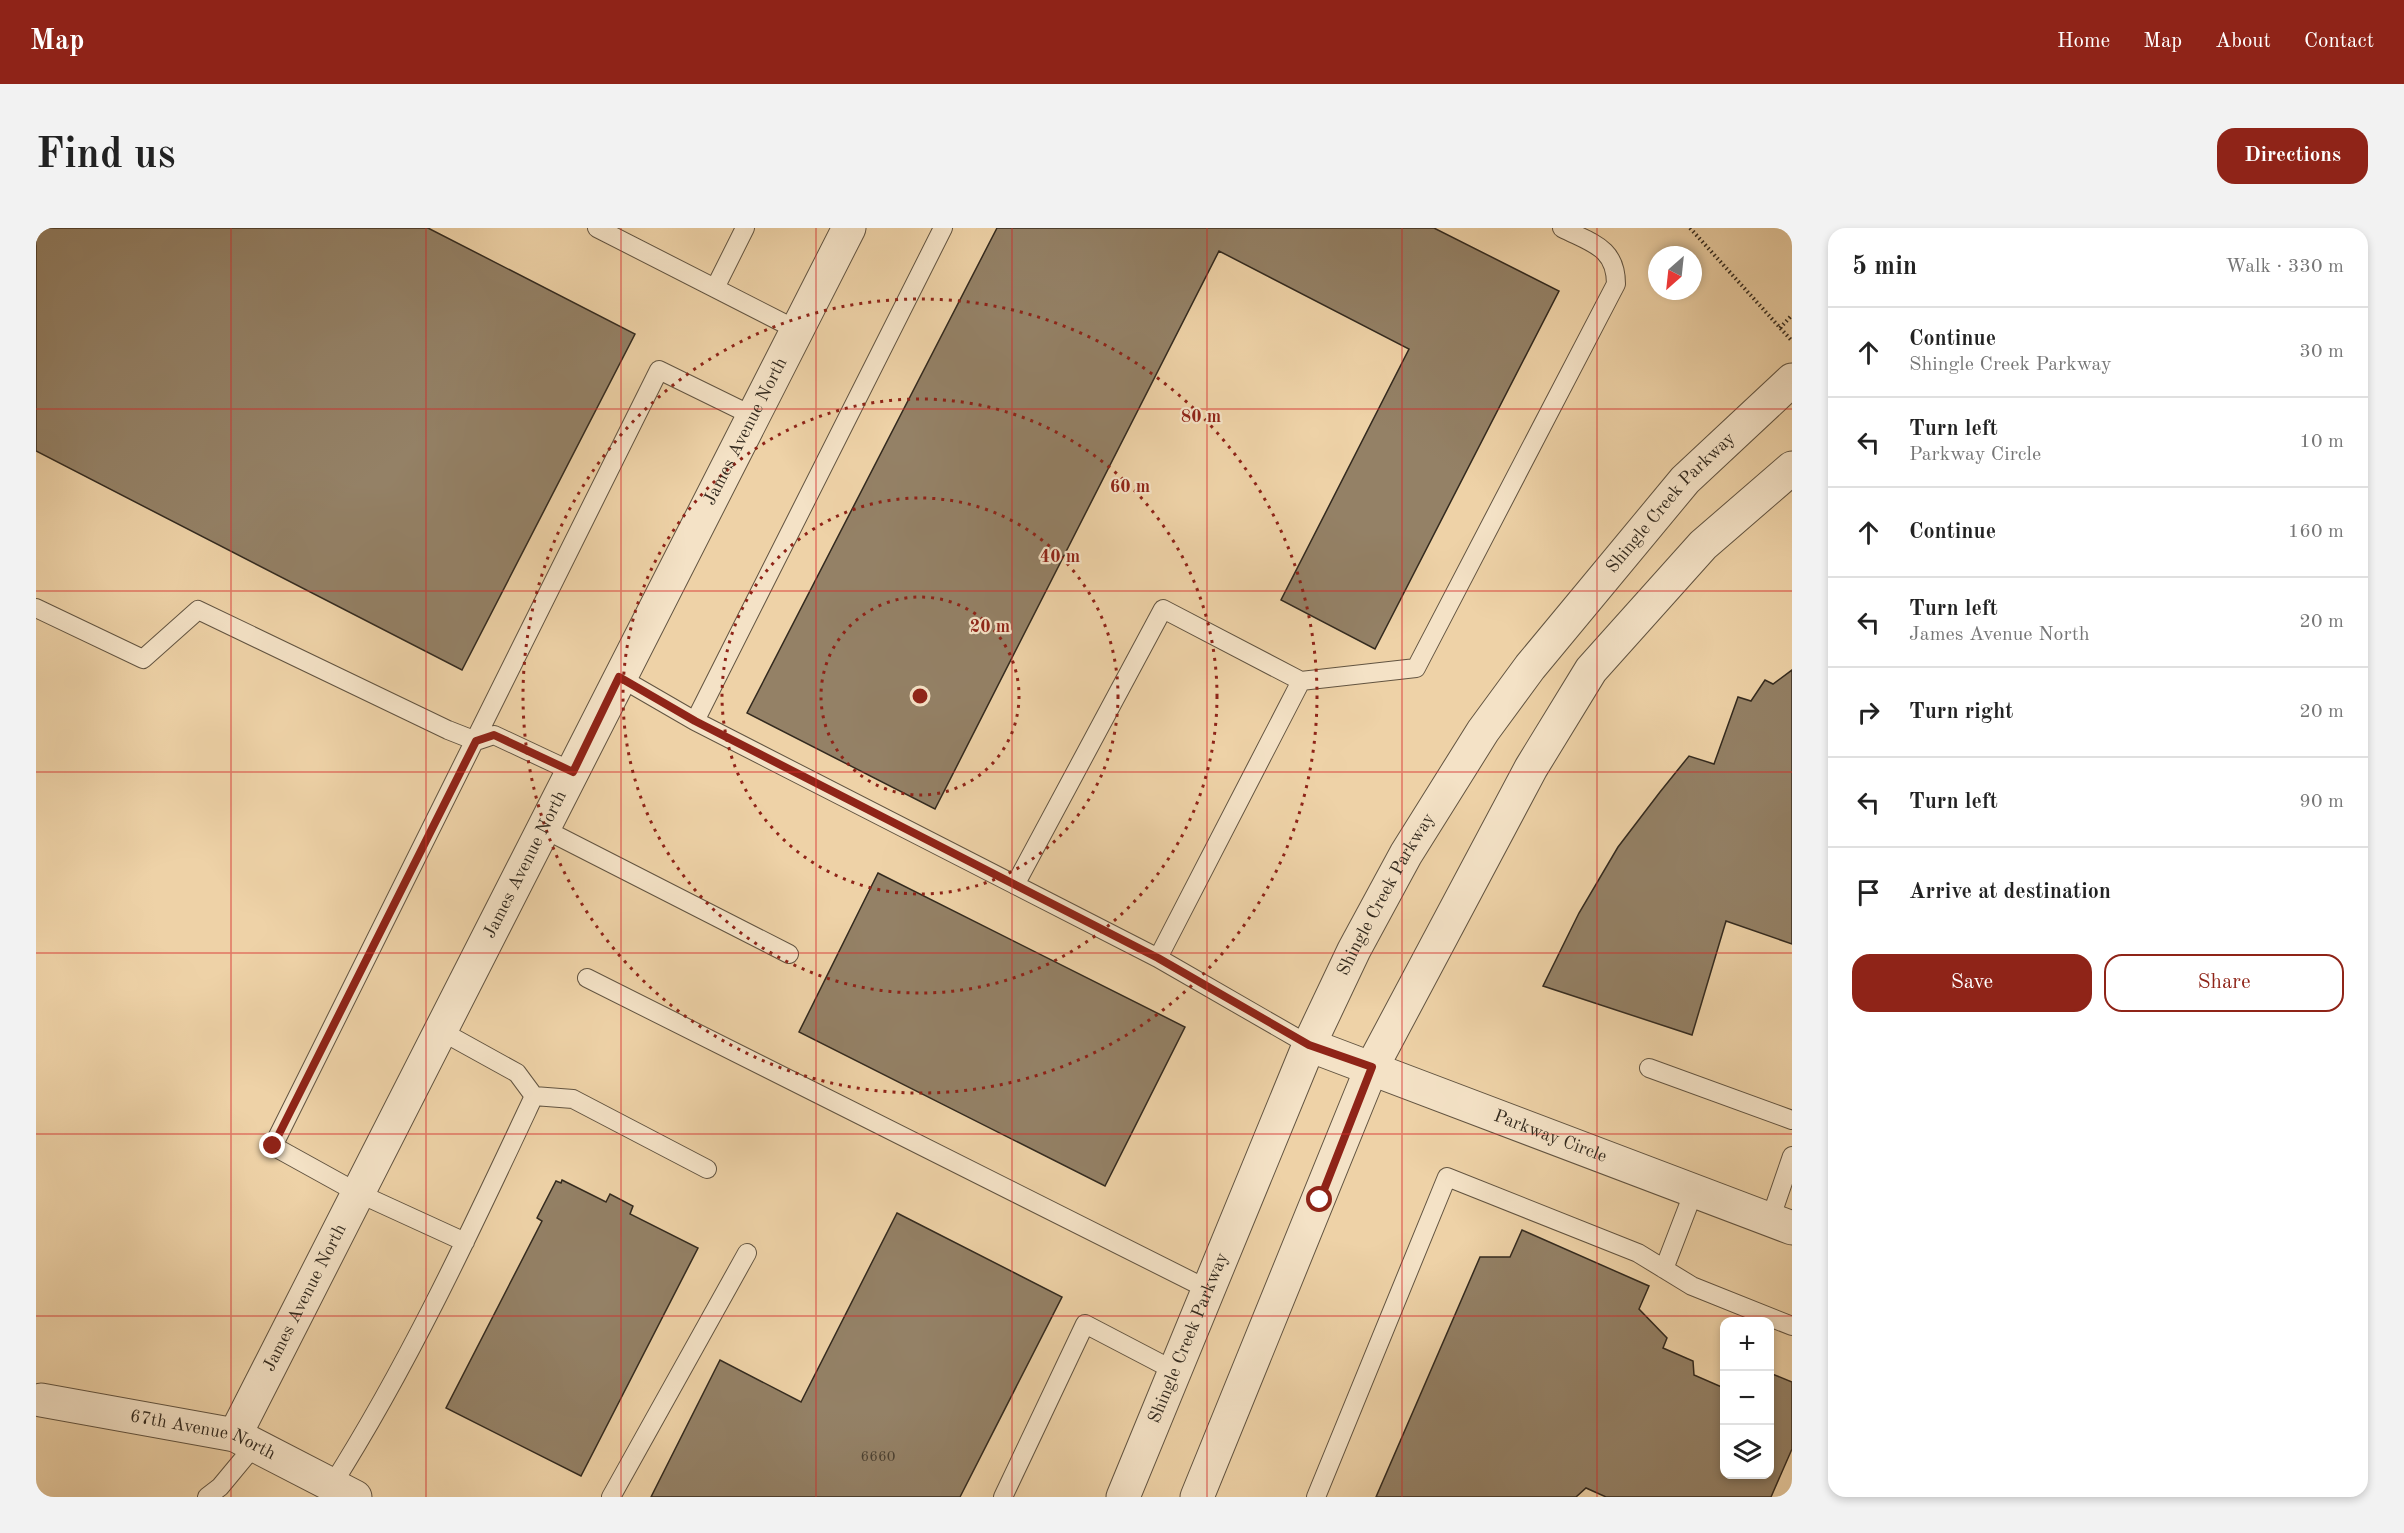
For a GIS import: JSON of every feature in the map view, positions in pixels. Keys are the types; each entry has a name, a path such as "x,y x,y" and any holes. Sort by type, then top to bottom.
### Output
{"street":[{"name":"James Avenue North","path":"244,1441 358,1193 849,228"},
{"name":"Shingle Creek Parkway","path":"1123,1497 1309,1045 1354,950 1406,854 1490,722 1530,667 1685,480 1792,380"},
{"path":"1197,1497 1372,1067 1531,768 1591,670 1703,544 1792,468"},
{"name":"Parkway Circle","path":"1309,1045 1781,1224"},
{"name":"67th Avenue North","path":"38,1398 244,1441 343,1491"}],"lane":[{"path":"597,228 797,330"},
{"path":"715,288 746,228"},
{"path":"695,721 943,228"},
{"path":"1015,885 1163,609 1301,681 1416,668 1616,284 1616,267 1605,250 1562,228"},
{"path":"465,1242 358,1193 273,1146 659,370 753,416"},
{"path":"36,608 143,659 198,610 448,730 476,741 494,735 573,772"},
{"path":"619,677 695,721 1158,958 1309,1045"},
{"path":"1158,958 1301,681"},
{"path":"544,828 789,954"},
{"path":"587,978 1209,1290"},
{"path":"441,1031 517,1073 534,1096 573,1099 707,1169"},
{"path":"1648,1068 1792,1120"},
{"path":"343,1491 366,1432 465,1242 534,1096"},
{"path":"1781,1224 1792,1156"},
{"path":"1316,1497 1447,1177 1638,1253 1692,1286 1792,1326"},
{"path":"1664,1269 1694,1191"},
{"path":"611,1497 747,1254"},
{"path":"1003,1497 1085,1324 1175,1371"},
{"path":"207,1497 220,1487 244,1441"}],"path":[{"path":"1690,228 1792,341"},
{"path":"1780,328 1792,315"}],"building":[{"path":"36,228 428,228 635,334 462,670 36,451"},
{"path":"997,228 1434,228 1559,291 1375,649 1281,600 1409,349 1219,251 935,809 747,713"},
{"path":"1792,670 1792,944 1726,921 1692,1035 1543,986 1579,913 1618,847 1660,792 1689,756 1714,764 1738,697 1751,701 1765,680 1773,684"},
{"path":"878,873 1185,1027 1105,1186 799,1032"},
{"path":"562,1180 606,1202 610,1194 633,1206 630,1214 698,1248 581,1476 446,1408 542,1221 537,1218 556,1181 561,1183"},
{"path":"897,1213 1062,1297 960,1497 651,1497 720,1360 801,1402"},
{"path":"1522,1230 1649,1286 1639,1309 1667,1338 1663,1348 1693,1361 1694,1375 1720,1386 1720,1479 1774,1479 1774,1375 1792,1382 1792,1449 1771,1497 1606,1497 1586,1488 1576,1497 1376,1497 1480,1257 1510,1257"}],"route":[{"path":"273,1146 476,741 494,735 573,772 619,677 695,721 1158,958 1309,1045 1372,1067 1320,1200"}]}
